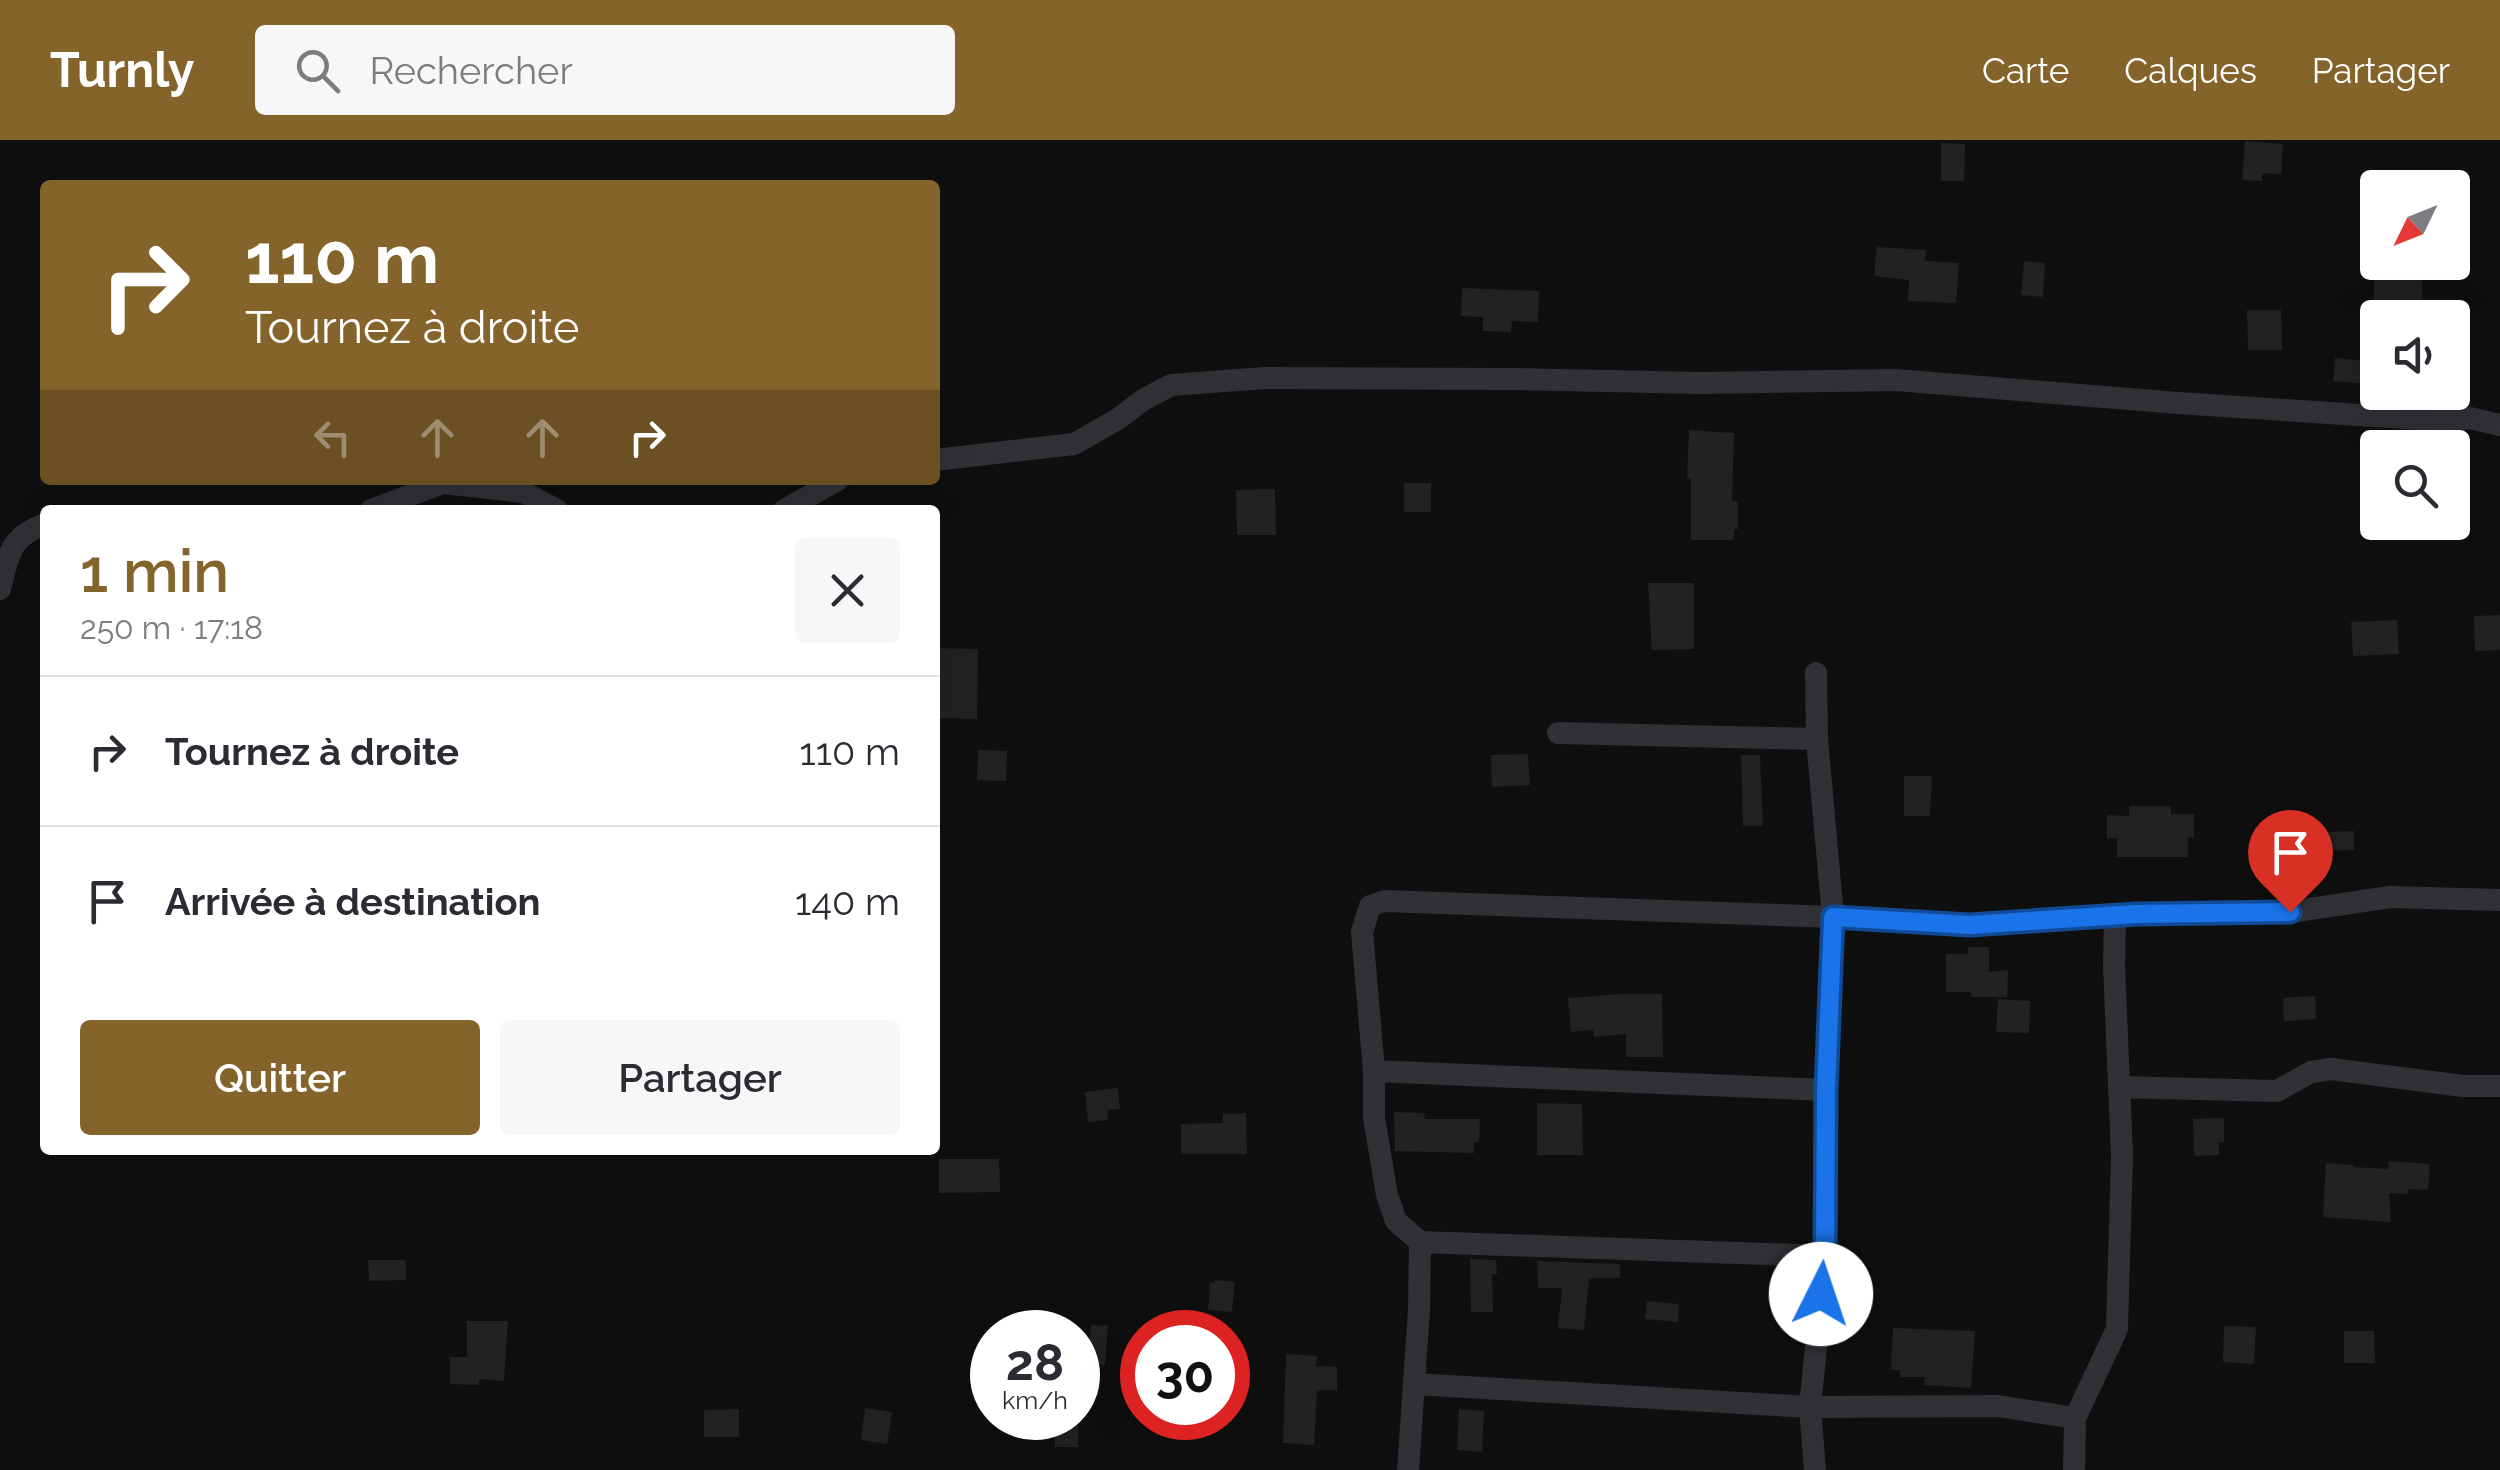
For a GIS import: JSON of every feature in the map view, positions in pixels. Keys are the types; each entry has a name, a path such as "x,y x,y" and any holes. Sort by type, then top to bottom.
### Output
{"street":[{"path":"940,459 1074,444 1171,384 1265,378 1701,383 1896,380 2178,404 2450,421 2470,418 2500,424"},
{"path":"384,505 438,485"},
{"path":"461,485 523,492 548,505"},
{"path":"793,505 829,485"},
{"path":"0,589 11,546 40,526"},
{"path":"1816,673 1817,739 1833,917 1825,1256 1810,1407 1816,1470"},
{"path":"1558,733 1817,739"},
{"path":"1825,1256 1420,1242 1396,1222 1387,1195 1374,1118 1374,1071 1362,932 1370,906 1384,901 1970,925 2114,915 2290,912 2390,897 2500,900"},
{"path":"2074,1470 2075,1418 2117,1330 2122,1155 2114,915"},
{"path":"2120,1087 2277,1091 2311,1072 2330,1069 2463,1086 2500,1086"},
{"path":"1374,1071 1826,1090"},
{"path":"1408,1470 1420,1242"},
{"path":"1414,1384 1810,1407 1998,1406 2075,1418"}],"building":[{"path":"2245,141 2283,144 2281,174 2262,173 2262,181 2242,180"},
{"path":"1941,143 1965,144 1964,181 1941,181"},
{"path":"1877,247 1926,250 1925,261 1959,263 1956,303 1908,301 1909,280 1874,276"},
{"path":"2024,261 2045,263 2043,297 2021,295"},
{"path":"2374,280 2423,280 2422,300 2374,300"},
{"path":"1462,288 1539,291 1538,322 1512,321 1511,332 1483,331 1483,317 1461,316"},
{"path":"2247,310 2281,310 2282,350 2248,350"},
{"path":"2335,358 2360,360 2360,384 2333,381"},
{"path":"1689,430 1734,433 1732,501 1738,501 1738,529 1734,529 1734,540 1691,540"},
{"path":"1404,483 1431,483 1431,512 1404,512"},
{"path":"1275,489 1276,535 1237,535 1236,490"},
{"path":"1648,583 1694,583 1694,649 1652,650"},
{"path":"2500,615 2500,650 2475,651 2474,616"},
{"path":"2397,620 2399,654 2353,656 2351,622"},
{"path":"940,648 978,649 977,719 940,718"},
{"path":"978,750 1007,751 1006,781 977,780"},
{"path":"1528,754 1530,785 1492,787 1491,755"},
{"path":"1741,755 1760,755 1763,826 1743,826"},
{"path":"1904,776 1932,776 1930,816 1904,816"},
{"path":"2129,806 2171,806 2171,814 2194,814 2194,837 2188,837 2188,857 2117,857 2117,838 2107,838 2107,815 2129,816"},
{"path":"2354,831 2354,850 2322,851 2321,832"},
{"path":"1968,947 1989,947 1989,972 2008,970 2007,997 1946,992 1946,954 1968,954"},
{"path":"1662,994 1663,1057 1626,1057 1626,1034 1594,1037 1593,1030 1571,1032 1568,998"},
{"path":"2315,996 2316,1019 2284,1021 2283,998"},
{"path":"1998,999 2030,1001 2029,1033 1996,1032"},
{"path":"1118,1088 1120,1109 1107,1110 1108,1120 1088,1122 1085,1092"},
{"path":"1537,1103 1582,1104 1583,1155 1537,1155"},
{"path":"1394,1112 1425,1113 1424,1119 1480,1119 1479,1142 1474,1142 1474,1153 1395,1151"},
{"path":"1246,1113 1247,1154 1181,1154 1181,1124 1223,1123 1223,1114"},
{"path":"2224,1118 2224,1142 2219,1142 2219,1155 2194,1156 2193,1119"},
{"path":"939,1159 999,1159 1000,1192 939,1193"},
{"path":"2389,1161 2430,1164 2428,1190 2389,1193 2391,1222 2323,1217 2326,1163 2388,1169"},
{"path":"1470,1259 1496,1260 1497,1274 1492,1274 1493,1312 1471,1312"},
{"path":"368,1260 406,1260 406,1280 369,1281"},
{"path":"1537,1261 1620,1264 1620,1278 1589,1278 1584,1330 1558,1328 1562,1288 1538,1288"},
{"path":"1210,1282 1235,1282 1232,1310 1208,1310"},
{"path":"1647,1301 1679,1304 1678,1322 1645,1319"},
{"path":"467,1321 508,1321 504,1381 479,1379 479,1385 450,1384 450,1357 467,1357"},
{"path":"1100,1326 1108,1326 1105,1365 1100,1365"},
{"path":"2224,1326 2256,1327 2254,1364 2223,1362"},
{"path":"1893,1328 1975,1331 1971,1388 1924,1385 1925,1377 1900,1377 1900,1370 1891,1370"},
{"path":"2344,1331 2374,1331 2375,1363 2344,1363"},
{"path":"1286,1354 1317,1356 1316,1366 1337,1367 1337,1390 1317,1390 1314,1445 1283,1443"},
{"path":"865,1408 892,1412 887,1444 861,1440"},
{"path":"739,1409 739,1437 704,1437 704,1410"},
{"path":"1459,1409 1484,1411 1482,1452 1457,1450"},
{"path":"1055,1440 1078,1440 1078,1447 1055,1447"}],"route":[{"path":"1821,1294 1833,917 1970,925 2136,914 2290,912"}]}
